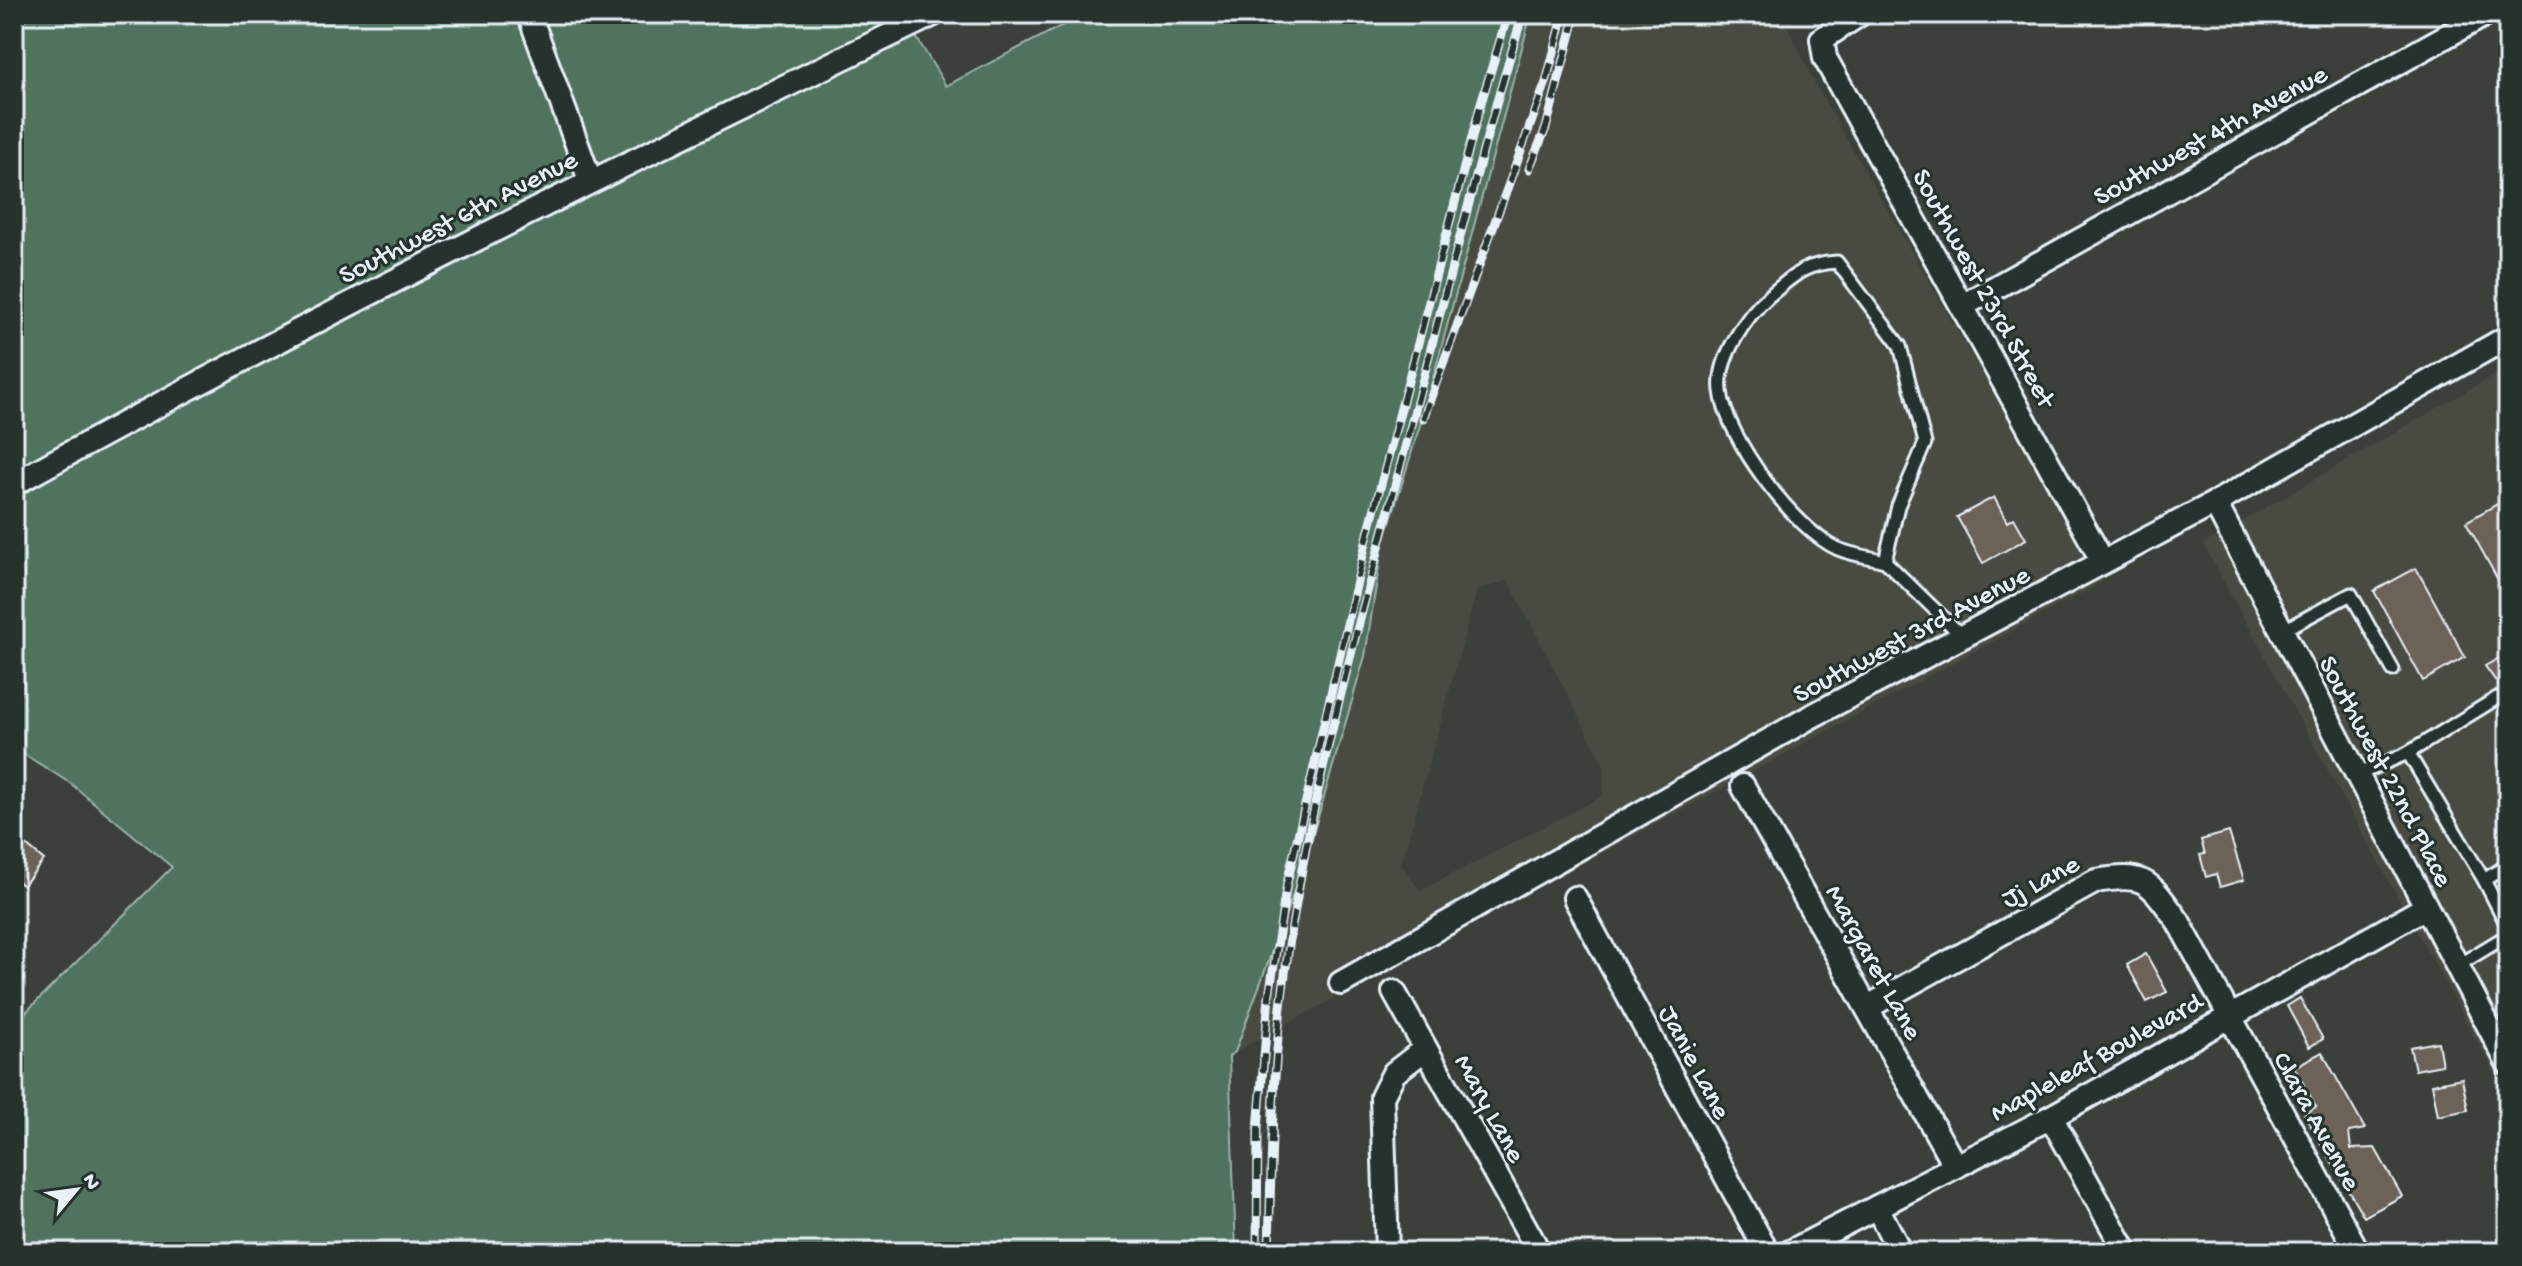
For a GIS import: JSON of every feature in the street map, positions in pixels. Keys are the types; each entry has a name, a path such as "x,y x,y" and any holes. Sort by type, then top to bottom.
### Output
{"street":[{"path":"529,14 590,180"},
{"name":"Southwest 6th Avenue","path":"14,484 227,365 590,180 934,14"},
{"name":"Southwest 23rd Street","path":"1860,14 1822,39 1825,58 2103,562"},
{"name":"Southwest 4th Avenue","path":"1962,306 2486,14"},
{"name":"Southwest 3rd Avenue","path":"1341,983 1812,716 2215,503 2508,337"},
{"name":"Southwest 22nd Place","path":"2215,503 2508,1063"},
{"name":"Margaret Lane","path":"1743,786 1955,1166"},
{"name":"Jj Lane","path":"1868,1007 2096,881 2128,876 2152,886 2178,921 2226,1016"},
{"name":"Janie Lane","path":"1575,898 1767,1252"},
{"name":"Mapleleaf Boulevard","path":"1790,1252 2051,1117 2226,1016 2426,907"},
{"name":"Mary Lane","path":"1394,992 1539,1252"},
{"name":"Clara Avenue","path":"2226,1016 2358,1252"},
{"path":"1387,1252 1382,1097 1394,1073 1425,1049"},
{"path":"2051,1117 2126,1252"},
{"path":"1877,1207 1900,1252"}],"lane":[{"path":"1885,561 1898,506 1925,443 1900,346 1837,262 1809,264 1761,303 1725,357 1721,391 1732,425 1765,479 1804,526 1837,549 1885,561 1964,638"},
{"path":"2282,631 2351,594 2393,670"},
{"path":"2357,775 2408,753 2497,698"},
{"path":"2408,753 2484,880 2508,927"},
{"path":"2484,880 2508,865"},
{"path":"2457,966 2508,935"}],"shaded area":[{"path":"1531,14 1804,14 1787,25 1815,84 2102,582 1235,1052 1305,861 1365,656 1382,548 1422,419","holes":["1508,580 1605,767 1603,796 1420,891 1401,865 1477,590","1970,623 1978,642 1817,725 1335,997 1326,980 1807,707"]},
{"path":"2508,367 2508,1097 2203,544"}],"green space":[{"path":"36,14 517,14 576,176 222,356 14,472 14,26"},
{"path":"541,14 903,14 905,17 597,165"},
{"path":"1084,14 1531,14 1422,419 1382,548 1365,656 1305,862 1235,1052 1229,1056 1236,1252 14,1252 14,1024 172,867 70,783 14,748 14,496 236,375 461,258 915,35 946,86"}],"building":[{"path":"1994,497 2007,522 2014,518 2026,539 1983,563 1957,517"},
{"path":"2501,502 2508,515 2508,598 2466,522"},
{"path":"2416,568 2465,657 2423,681 2374,591"},
{"path":"2508,653 2508,706 2505,694 2485,666"},
{"path":"2229,832 2244,880 2220,887 2216,874 2206,877 2200,855 2205,854 2201,840"},
{"path":"14,835 44,860 23,886 14,878"},
{"path":"2146,954 2167,992 2147,1002 2127,965"},
{"path":"2300,998 2323,1039 2309,1047 2287,1006"},
{"path":"2438,1042 2442,1065 2415,1070 2410,1047"},
{"path":"2322,1052 2365,1129 2349,1132 2351,1149 2375,1148 2402,1196 2364,1217 2304,1114 2316,1107 2294,1067"},
{"path":"2462,1078 2468,1110 2438,1116 2432,1084"}],"railway":[{"path":"1257,1252 1258,1129 1269,996 1287,883 1368,534 1481,103 1508,14"},
{"path":"1269,1252 1272,1125 1279,1030 1304,858 1352,650 1477,174 1523,14"},
{"path":"1423,419 1546,82 1564,14"},
{"path":"1529,169 1546,128 1576,14"}]}
